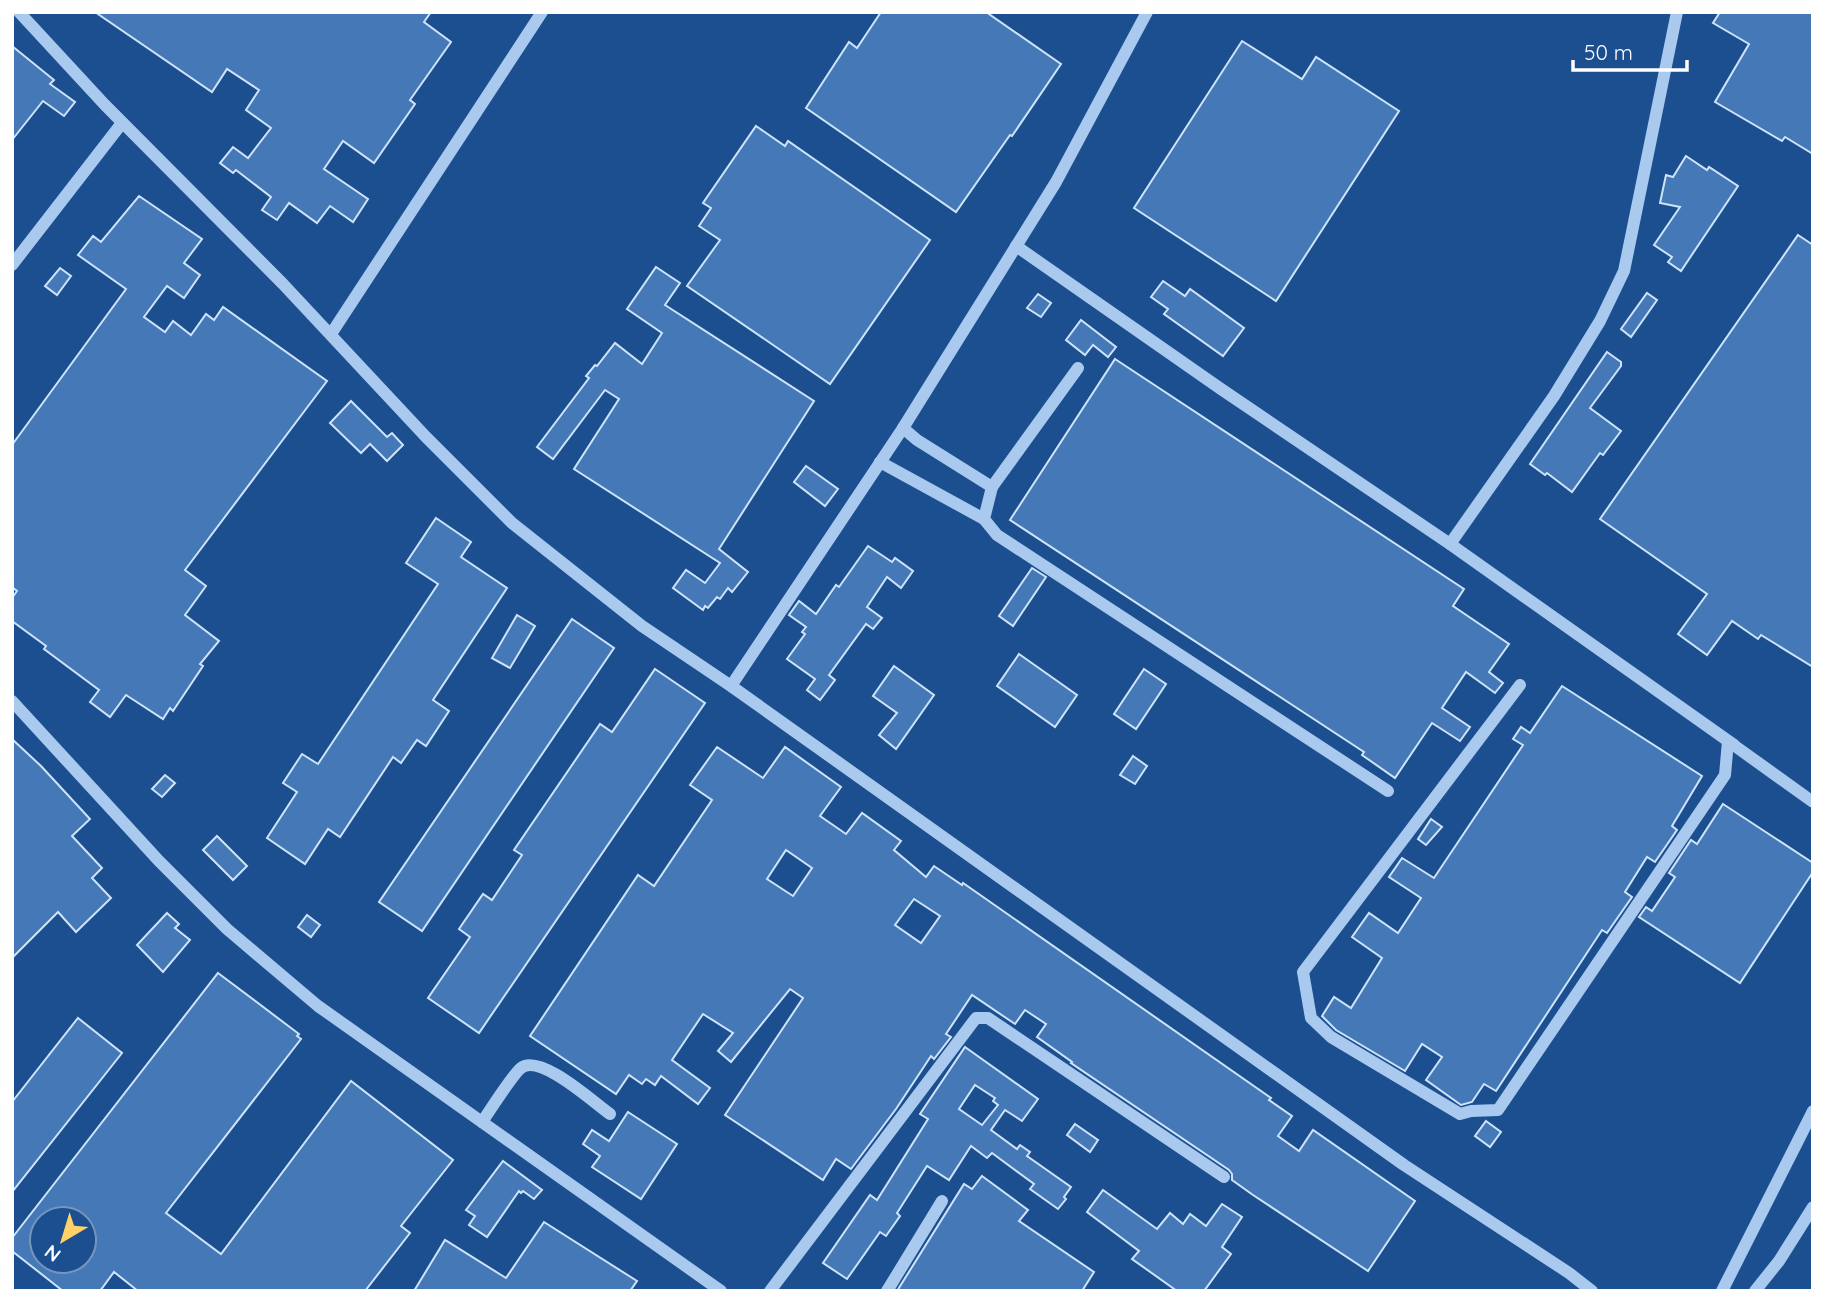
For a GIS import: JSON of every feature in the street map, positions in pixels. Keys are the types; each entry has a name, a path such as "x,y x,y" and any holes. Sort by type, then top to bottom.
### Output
{"street":[{"path":"19,12 122,123 331,334 426,437 512,523 642,626 731,686 1404,1165 1569,1273 1592,1291"},
{"path":"331,334 542,12"},
{"path":"731,686 903,428 1056,183 1147,12"},
{"path":"1450,544 1554,396 1600,320 1624,271 1677,12"},
{"path":"12,265 122,123"},
{"path":"1016,246 1450,544 1813,800"},
{"path":"984,519 992,487 1078,368"},
{"path":"903,428 916,440 992,487"},
{"path":"880,462 984,519 997,535 1388,791"},
{"path":"1520,685 1303,972 1311,1018 1321,1028 1331,1037 1460,1114 1498,1110 1725,775 1728,741"},
{"path":"12,701 159,861 227,929 318,1006 721,1291"},
{"path":"769,1291 976,1018 988,1018 1224,1177"},
{"path":"482,1122 520,1068 533,1063 549,1069 610,1114"},
{"path":"1722,1291 1813,1111"},
{"path":"887,1291 942,1200"},
{"path":"1755,1291 1779,1261 1813,1207"}],"building":[{"path":"95,12 431,12 424,22 451,42 410,100 415,104 374,163 343,141 324,169 368,199 353,222 330,206 317,223 289,203 277,220 262,210 271,197 236,170 233,173 220,163 233,147 248,158 271,128 246,110 259,90 227,69 212,92"},
{"path":"881,12 986,12 1061,64 956,212 806,108 849,42 857,48"},
{"path":"1720,12 1813,12 1813,154 1785,137 1782,141 1715,102 1749,44 1713,23"},
{"path":"1242,41 1302,79 1316,57 1399,111 1276,301 1134,208"},
{"path":"12,46 54,80 50,84 75,102 64,116 43,101 12,140"},
{"path":"756,126 785,146 788,141 930,240 830,384 687,286 720,240 699,226 711,208 703,203"},
{"path":"1686,156 1738,186 1681,271 1668,262 1672,257 1654,245 1680,207 1660,203 1666,175 1673,177"},
{"path":"139,196 202,239 184,263 200,275 184,298 167,286 144,317 165,332 173,321 191,335 206,314 214,320 223,307 327,381 185,570 206,586 185,615 219,641 200,664 203,666 173,711 170,708 163,719 126,695 110,717 90,702 99,690 12,621 12,598 17,591 12,587 12,445 126,289 78,255 93,236 101,242"},
{"path":"1798,235 1813,245 1813,667 1761,635 1758,639 1732,621 1707,655 1678,634 1707,594 1600,519"},
{"path":"656,267 680,283 665,305 814,401 719,549 748,572 732,592 728,588 720,599 717,597 703,610 673,588 686,570 705,583 720,563 574,469 619,399 605,390 553,459 537,447 589,378 586,376 615,343 642,364 662,333 627,309"},
{"path":"60,268 71,276 57,295 45,286"},
{"path":"1163,281 1185,296 1190,289 1244,328 1223,356 1164,314 1168,309 1151,297"},
{"path":"1647,293 1657,300 1631,337 1621,329"},
{"path":"1038,294 1051,303 1041,317 1027,308"},
{"path":"1081,320 1116,347 1108,357 1093,345 1085,355 1066,340"},
{"path":"1607,352 1621,362 1621,366 1590,408 1621,431 1603,455 1600,453 1572,492 1530,464"},
{"path":"1115,359 1464,589 1453,606 1509,644 1489,672 1503,683 1495,693 1466,672 1442,708 1470,727 1460,741 1432,723 1395,778 1362,755 1364,752 1010,520"},
{"path":"351,401 387,437 392,433 403,445 387,461 370,444 361,453 330,423"},
{"path":"806,466 838,489 825,506 794,482"},
{"path":"436,518 471,542 461,557 507,588 433,700 449,711 426,746 417,740 401,763 393,757 340,837 328,829 305,864 267,838 297,792 283,783 302,754 318,764 438,584 406,563"},
{"path":"868,546 892,562 895,558 913,571 901,588 887,577 867,607 882,618 873,629 866,624 829,675 835,680 820,700 807,690 815,679 787,659 805,634 802,632 806,627 789,615 799,601 816,614"},
{"path":"1032,568 1046,577 1013,626 999,616"},
{"path":"517,615 535,626 510,668 492,658"},
{"path":"572,619 614,648 422,931 379,902"},
{"path":"1019,654 1077,695 1055,727 997,686"},
{"path":"894,666 934,695 896,749 879,735 897,713 873,696"},
{"path":"655,669 705,703 479,1033 428,998 470,937 459,929 483,894 492,900 522,855 514,850 600,724 612,732"},
{"path":"1144,669 1166,684 1136,729 1114,714"},
{"path":"1562,686 1702,776 1672,826 1677,830 1655,862 1647,857 1625,892 1632,897 1607,933 1602,930 1496,1091 1484,1084 1472,1102 1461,1105 1426,1080 1442,1057 1422,1044 1405,1071 1336,1030 1322,1016 1334,997 1351,1008 1382,958 1352,937 1369,913 1398,933 1421,898 1389,877 1402,858 1434,878 1523,745 1513,739 1521,727 1530,733"},
{"path":"12,739 90,819 72,836 102,868 92,878 111,898 76,932 58,912 12,958"},
{"path":"717,747 763,778 785,747 841,787 820,816 846,834 862,813 901,841 894,850 926,877 934,866 962,885 963,883 1271,1098 1269,1100 1292,1116 1278,1136 1299,1151 1313,1130 1415,1201 1368,1271 1253,1195 1232,1180 1229,1170 1037,1037 1046,1024 1025,1010 1015,1024 972,995 946,1034 951,1037 934,1059 931,1056 851,1169 836,1159 823,1180 725,1115 803,998 790,989 731,1062 718,1051 733,1033 703,1014 672,1060 710,1088 698,1104 661,1076 655,1085 646,1079 642,1084 629,1075 616,1094 530,1036 638,875 654,886 712,800 690,785","holes":["786,850 812,868 793,896 767,879","914,899 940,916 921,943 895,925"]},
{"path":"1133,756 1147,766 1135,784 1120,775"},
{"path":"165,775 175,783 162,797 152,789"},
{"path":"1723,804 1813,863 1813,872 1740,983 1639,917 1646,907 1652,911 1675,877 1669,873 1691,840 1697,844"},
{"path":"1431,819 1442,827 1426,845 1418,839"},
{"path":"217,836 247,866 233,880 203,850"},
{"path":"167,913 179,924 175,928 190,940 163,972 137,945"},
{"path":"307,915 320,925 311,937 298,927"},
{"path":"218,973 299,1034 297,1036 301,1039 166,1213 221,1254 351,1081 453,1160 401,1226 410,1233 365,1291 138,1291 114,1272 100,1291 63,1291 43,1275 98,1275 98,1205 38,1205"},
{"path":"78,1018 122,1053 12,1192 12,1102"},
{"path":"965,1047 1038,1099 1022,1121 1005,1110 991,1130 1017,1149 1020,1145 1030,1152 1027,1156 1071,1187 1064,1197 1066,1199 1058,1209 1030,1189 1034,1184 992,1153 987,1158 971,1146 949,1180 927,1166 897,1213 900,1216 886,1236 880,1232 847,1279 823,1263 870,1195 877,1200 928,1119 920,1114","holes":["975,1085 995,1098 993,1101 998,1105 982,1125 959,1109"]},
{"path":"628,1112 677,1144 641,1199 592,1167 600,1156 583,1144 592,1130 609,1141"},
{"path":"1486,1121 1501,1132 1490,1147 1475,1136"},
{"path":"1075,1124 1098,1140 1090,1152 1067,1135"},
{"path":"503,1161 542,1190 534,1199 519,1191 487,1237 469,1225 475,1216 466,1210"},
{"path":"982,1176 1028,1210 1019,1221 1094,1272 1082,1291 897,1291 964,1184 972,1189"},
{"path":"1103,1190 1157,1229 1170,1213 1183,1224 1190,1214 1206,1226 1222,1204 1242,1217 1222,1247 1231,1254 1204,1291 1177,1291 1132,1259 1139,1251 1087,1212"},
{"path":"28,1217 28,1264 12,1251 12,1238"},
{"path":"544,1222 637,1281 630,1291 414,1291 445,1240 506,1278"}]}
